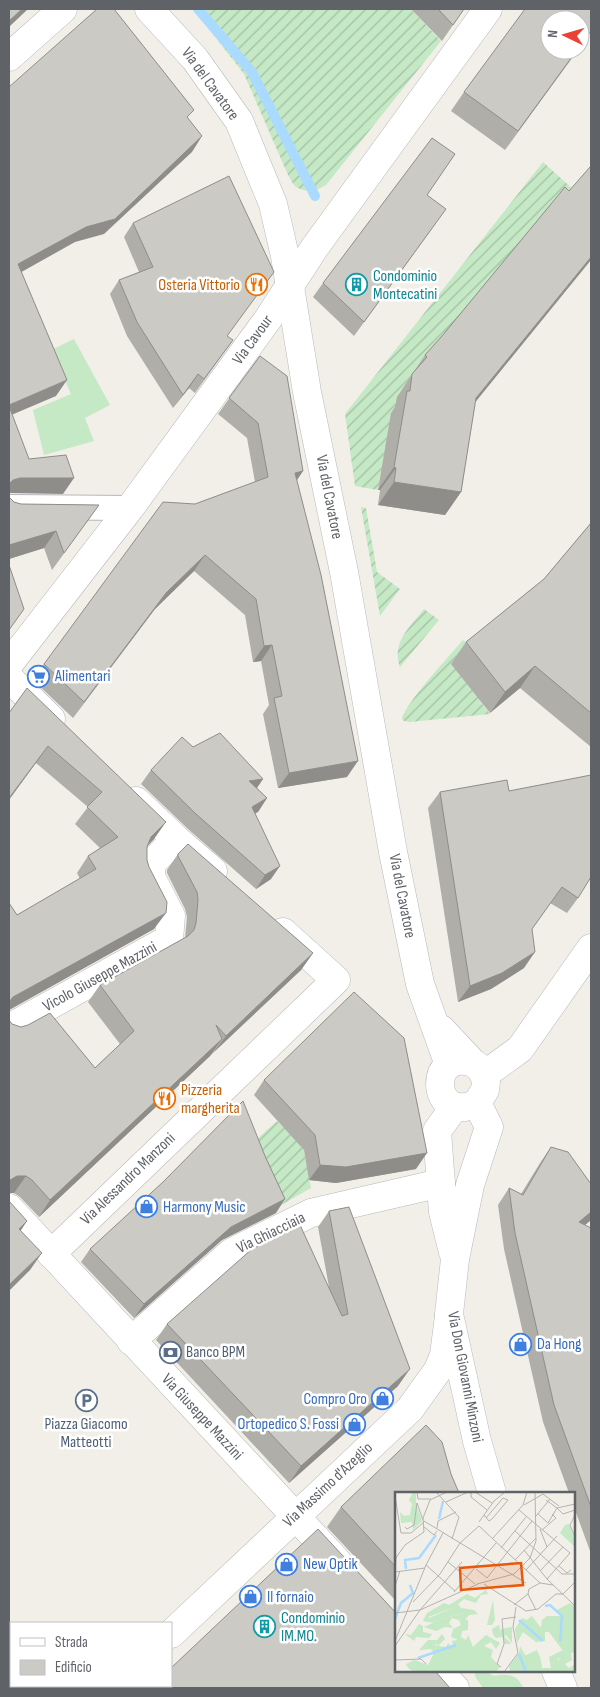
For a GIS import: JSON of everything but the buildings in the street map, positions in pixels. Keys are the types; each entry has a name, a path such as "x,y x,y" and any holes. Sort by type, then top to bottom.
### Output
{"street":[{"path":"9,57 62,9"},
{"name":"Via del Cavatore","path":"149,9 195,60 238,121 273,204 285,256 307,392 342,563 393,852 420,984 432,1019 469,1068 486,1082 485,1090 466,1105"},
{"name":"Via Cavour","path":"9,664 130,508 290,286 315,247 488,9"},
{"path":"9,507 130,508"},
{"path":"9,678 71,738"},
{"path":"120,785 176,839 235,890"},
{"name":"Vicolo Giuseppe Mazzini","path":"9,1028 169,939 171,916 151,878 151,864 176,839"},
{"name":"Via Alessandro Manzoni","path":"51,1254 336,980 264,915"},
{"path":"466,1105 445,1100 440,1092 441,1074 469,1068 520,1049 591,948"},
{"name":"Via Don Giovanni Minzoni","path":"455,1259 443,1212 437,1131 466,1105 489,1127 470,1185 455,1259 449,1314 477,1441 492,1492"},
{"name":"Via Ghiacciaia","path":"131,1341 232,1252 311,1214 441,1183"},
{"name":"Via Giuseppe Mazzini","path":"9,1208 351,1576"},
{"name":"Via Massimo d'Azeglio","path":"172,1633 410,1409 438,1370 444,1355 449,1314"},
{"path":"440,1672 456,1688"},
{"path":"556,1672 563,1688"}],"green space":[{"path":"200,9 411,9 441,41 326,185 315,190 302,190 295,186 288,175 244,74 201,19"},
{"path":"543,162 574,190 411,380 394,414 378,490 355,486 345,414"},
{"path":"74,339 110,405 85,418 94,441 44,455 33,410 71,394 51,350"},
{"path":"361,507 366,508 377,572 400,589 380,616"},
{"path":"424,609 439,620 400,667 398,650 400,643 403,636"},
{"path":"463,640 471,646 485,697 480,701 490,714 404,721 402,719 411,703"},
{"path":"277,1121 283,1127 299,1123 311,1188 274,1209 247,1148"},
{"path":"474,1672 487,1672 494,1676 512,1676 518,1680 523,1688 483,1688"}],"waterway":[{"path":"198,9 252,72 315,196"}],"place":[{"name":"Osteria Vittorio","path":"256,285"},
{"name":"Condominio Montecatini","path":"357,285"},
{"name":"Alimentari","path":"39,676"},
{"name":"Pizzeria margherita","path":"165,1099"},
{"name":"Harmony Music","path":"147,1207"},
{"name":"Da Hong","path":"521,1344"},
{"name":"Banco BPM","path":"170,1352"},
{"name":"Compro Oro","path":"383,1399"},
{"name":"Piazza Giacomo Matteotti","path":"86,1400"},
{"name":"Ortopedico S. Fossi","path":"355,1424"},
{"name":"New Optik","path":"287,1564"},
{"name":"Il fornaio","path":"251,1597"},
{"name":"Condominio IM.MO.","path":"265,1627"}]}
